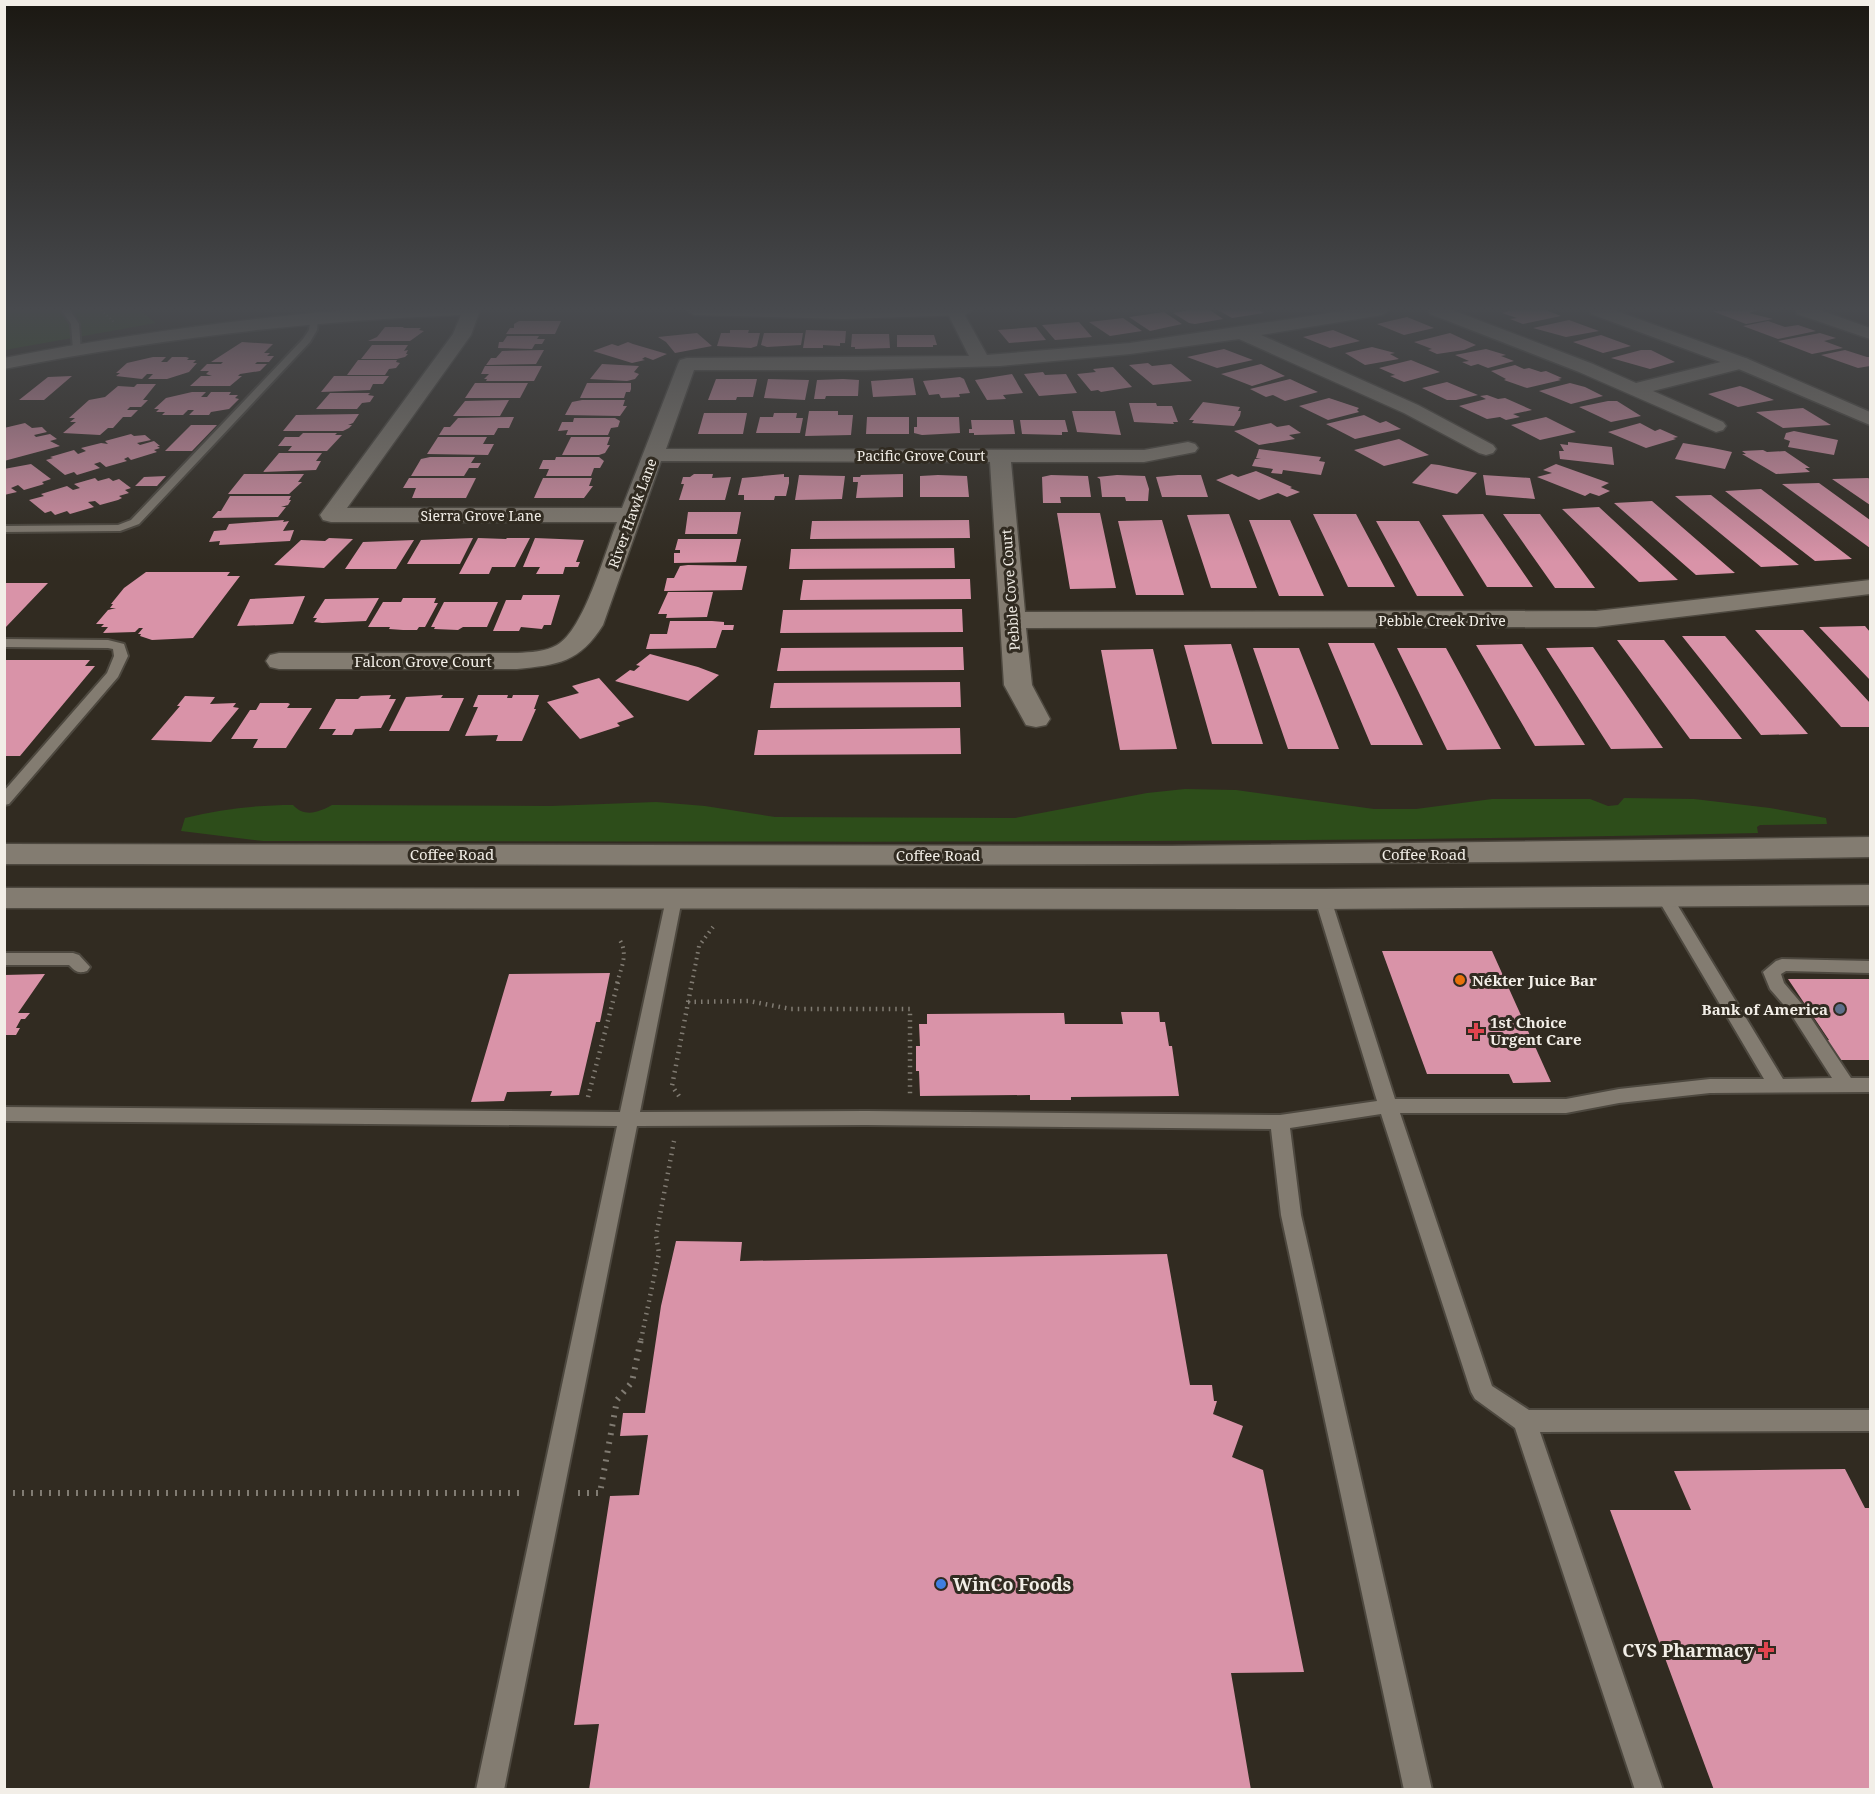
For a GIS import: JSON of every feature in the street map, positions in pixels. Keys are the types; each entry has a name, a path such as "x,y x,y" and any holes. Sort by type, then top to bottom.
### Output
{"street":[{"name":"Sierra Grove Lane","path":"419,394 331,515 631,516"},
{"name":"River Hawk Lane","path":"566,653 582,641 590,626 676,394"},
{"path":"1377,394 1411,409 1486,449"},
{"path":"1647,394 1716,426"},
{"path":"1812,394 1870,419"},
{"path":"1850,394 1870,399"},
{"name":"Pacific Grove Court","path":"654,455 1144,456 1188,448"},
{"name":"Pebble Cove Court","path":"1000,455 1018,685 1036,719"},
{"name":"Pebble Creek Drive","path":"1012,620 1596,619 1870,587"},
{"name":"Falcon Grove Court","path":"279,661 518,661 543,659 566,653"},
{"name":"Coffee Road","path":"4,854 1273,855 1660,852 1870,847"},
{"path":"4,898 1323,899 1870,895"}],"lane":[{"path":"4,529 120,528 135,522 256,394"},
{"path":"4,643 108,644 119,647 121,657 113,674 4,801"},
{"path":"1664,896 1777,1084"},
{"path":"490,1790 629,1108 674,899"},
{"path":"1323,899 1388,1106 1483,1392 1525,1421 1870,1420"},
{"path":"4,959 73,959 81,968"},
{"path":"1846,1085 1795,1007 1776,985 1772,972 1782,965 1870,967"},
{"path":"4,1114 629,1108 678,1118 1280,1122 1388,1106 1566,1106 1619,1096 1710,1086 1870,1085"},
{"path":"1280,1122 1291,1215 1418,1790"},
{"path":"1525,1421 1649,1790"}],"path":[{"path":"619,939 626,954 587,1097 629,1108 681,1099 672,1086 699,946 713,927"},
{"path":"688,1002 749,1001 791,1009 910,1008 910,1099 899,1099"},
{"path":"4,1493 600,1493 617,1400 632,1383 658,1253 656,1236 678,1118"}],"green space":[{"path":"1185,789 1236,790 1374,809 1416,809 1492,799 1590,799 1608,806 1618,805 1624,798 1694,799 1770,808 1826,818 1827,824 1760,825 1757,827 1758,833 1198,841 263,841 181,831 185,818 225,810 279,805 293,805 307,813 317,812 332,805 551,806 656,802 705,806 775,817 1015,818 1147,793"}],"building":[{"path":"27,394 51,394 44,400 19,400"},
{"path":"109,394 148,394 143,400 148,400 141,407 130,407 127,410 138,410 131,417 123,417 113,428 108,428 100,435 63,433 76,422 70,422 75,418 69,418 89,400 105,397"},
{"path":"185,394 204,394 201,397 207,397 210,394 230,394 238,395 235,398 239,399 229,409 211,412 209,415 189,415 194,410 188,410 183,415 162,415 165,412 156,412 159,409 154,409 166,398"},
{"path":"329,394 369,394 368,395 374,396 370,402 362,403 357,409 316,409"},
{"path":"468,394 522,394 520,398 465,398"},
{"path":"582,394 625,394 624,398 580,398"},
{"path":"710,394 754,394 753,397 737,397 736,400 708,400"},
{"path":"765,394 806,394 805,400 764,398"},
{"path":"815,394 858,394 858,396 826,396 825,399 814,399"},
{"path":"873,394 916,395 873,397"},
{"path":"928,394 962,394 959,394 960,397 941,398 939,394"},
{"path":"983,394 1016,394 1003,395 1006,399 987,400"},
{"path":"1037,394 1068,394 1039,396"},
{"path":"1259,394 1312,394 1285,401 1273,395 1266,397"},
{"path":"1434,394 1478,395 1456,400 1447,400"},
{"path":"1546,394 1598,394 1603,396 1571,404"},
{"path":"1708,394 1759,394 1774,400 1738,407"},
{"path":"1487,395 1498,399 1505,398 1532,410 1513,414 1520,417 1506,420 1500,417 1487,419 1459,406 1486,399 1480,396"},
{"path":"1329,398 1359,408 1357,410 1359,412 1328,420 1299,406"},
{"path":"509,400 500,416 453,416 465,401"},
{"path":"625,400 623,406 627,406 620,416 565,415 572,402"},
{"path":"1617,401 1641,416 1611,422 1579,407"},
{"path":"1203,402 1240,407 1238,411 1241,411 1240,416 1234,426 1192,423 1194,420 1189,420"},
{"path":"1129,403 1156,403 1157,406 1172,406 1178,422 1173,422 1174,424 1134,422"},
{"path":"1803,408 1831,425 1783,428 1756,412"},
{"path":"809,411 838,411 838,415 853,415 851,435 805,436"},
{"path":"1072,411 1115,411 1121,435 1077,432"},
{"path":"704,413 747,413 743,434 698,434"},
{"path":"774,413 797,413 796,418 803,418 800,433 756,433 760,417 773,417"},
{"path":"359,414 353,423 348,425 352,425 343,431 283,431 296,415"},
{"path":"1364,415 1380,423 1386,421 1401,429 1355,439 1326,424"},
{"path":"514,417 509,428 498,428 494,435 439,435 444,427 450,427 458,418"},
{"path":"867,417 909,417 909,434 866,434"},
{"path":"917,417 959,417 960,433 922,435 914,433 914,427 917,427"},
{"path":"1546,417 1576,432 1540,440 1511,425"},
{"path":"574,418 615,418 620,421 618,427 611,428 608,435 566,435 568,430 558,431 562,422 573,422"},
{"path":"971,420 1013,420 1015,434 974,435 974,433 969,433 969,429 972,429"},
{"path":"1020,420 1065,420 1068,432 1062,432 1062,435 1022,434"},
{"path":"25,423 32,428 42,427 47,432 34,435 36,437 50,434 57,439 50,441 60,446 4,461 4,428"},
{"path":"1271,423 1277,427 1289,425 1301,433 1289,435 1295,439 1259,445 1234,431"},
{"path":"1640,423 1655,431 1660,429 1678,437 1646,448 1608,432"},
{"path":"191,425 217,425 192,451 165,451"},
{"path":"1794,431 1838,440 1834,455 1788,447 1790,441 1784,439 1786,433"},
{"path":"303,433 342,435 327,451 288,451 292,446 278,446 285,437 299,437"},
{"path":"131,434 145,435 151,440 137,443 140,445 154,441 160,448 154,450 157,452 131,460 128,457 124,459 127,461 106,467 100,462 94,464 100,468 77,475 74,472 65,475 46,460 74,450 78,454 86,451 81,448 101,443 108,444 105,441"},
{"path":"438,437 487,437 483,444 494,444 488,455 427,454"},
{"path":"571,437 610,437 607,445 610,445 605,453 599,455 562,455"},
{"path":"1399,439 1429,455 1384,466 1354,450"},
{"path":"1568,442 1612,447 1614,465 1560,459 1559,451 1564,451 1560,444 1568,445"},
{"path":"1683,443 1732,452 1725,469 1675,459"},
{"path":"1259,449 1321,457 1319,461 1325,462 1321,475 1283,470 1282,474 1271,473 1273,469 1252,466 1255,459 1261,458 1256,458"},
{"path":"1763,450 1767,452 1785,451 1810,468 1805,468 1810,472 1776,474 1742,454 1746,454 1742,451"},
{"path":"279,453 322,453 316,461 321,461 316,470 263,472"},
{"path":"475,457 471,463 481,463 478,468 469,468 464,476 411,476 421,459"},
{"path":"556,457 599,457 604,461 600,468 594,468 591,476 546,476 549,469 539,469 543,460 555,460"},
{"path":"31,464 51,479 42,482 44,484 24,490 18,485 11,488 17,492 4,495 4,469"},
{"path":"1431,464 1477,473 1457,494 1412,483"},
{"path":"1556,464 1609,483 1601,487 1610,491 1599,496 1590,493 1585,496 1537,477 1552,473 1543,470"},
{"path":"1256,471 1300,492 1287,497 1278,493 1259,500 1216,480 1232,474 1238,477"},
{"path":"244,474 304,474 298,482 302,482 289,494 228,494"},
{"path":"694,474 713,474 712,478 731,477 725,500 679,500 684,484 681,484 683,477 690,477"},
{"path":"784,474 784,477 789,477 786,496 775,496 774,500 744,500 744,495 738,495 742,478"},
{"path":"903,474 903,497 856,498 858,482 853,482 853,477"},
{"path":"799,475 845,476 842,499 795,500"},
{"path":"1051,475 1088,476 1091,497 1060,497 1061,503 1043,503 1042,477"},
{"path":"1201,475 1208,497 1162,497 1156,477"},
{"path":"1483,475 1530,478 1535,499 1486,495"},
{"path":"166,476 157,486 135,486 144,477"},
{"path":"920,476 967,476 969,497 920,497"},
{"path":"1145,476 1149,489 1148,501 1126,501 1125,497 1102,497 1100,479 1097,477"},
{"path":"95,478 98,481 109,478 113,481 119,479 131,488 125,490 129,493 119,496 122,498 118,500 100,505 95,501 88,502 94,507 70,514 67,511 55,515 51,511 45,513 29,500 67,486 73,490 80,488 74,484"},
{"path":"409,478 476,478 466,498 412,498 416,488 403,488"},
{"path":"543,478 592,478 589,486 593,486 584,498 534,498"},
{"path":"1832,479 1870,479 1870,505"},
{"path":"1819,483 1870,520 1870,548 1782,484"},
{"path":"1761,489 1852,559 1815,561 1725,491"},
{"path":"1711,495 1799,565 1761,567 1675,496"},
{"path":"230,496 291,496 289,500 291,500 288,505 281,507 286,507 278,517 212,518 218,511 221,511"},
{"path":"1652,501 1735,573 1696,575 1614,503"},
{"path":"1599,507 1678,580 1639,582 1562,509"},
{"path":"688,512 741,512 737,534 685,534"},
{"path":"1057,513 1100,513 1116,588 1070,589"},
{"path":"1229,514 1257,588 1211,588 1187,515"},
{"path":"1313,514 1356,514 1395,587 1348,587"},
{"path":"1483,514 1533,587 1487,587 1442,515"},
{"path":"1503,514 1540,514 1595,588 1555,588"},
{"path":"284,520 283,522 289,521 283,531 294,530 290,541 219,545 220,541 209,542 214,531 226,530 229,524"},
{"path":"969,520 970,538 810,539 812,521"},
{"path":"1162,520 1184,595 1136,595 1118,521"},
{"path":"1249,520 1290,520 1324,596 1279,596"},
{"path":"1376,521 1419,521 1464,596 1417,596"},
{"path":"329,538 353,539 324,568 274,565 301,540 325,541"},
{"path":"473,538 460,564 407,564 421,540"},
{"path":"478,538 530,538 515,567 492,567 489,574 459,574"},
{"path":"535,538 584,540 576,562 580,562 578,567 565,567 563,574 536,574 540,567 523,567"},
{"path":"678,539 741,539 736,562 674,563 674,553 680,553 680,550 675,550"},
{"path":"414,540 396,569 345,569 363,542"},
{"path":"954,548 955,568 789,569 791,549"},
{"path":"680,566 747,566 742,590 664,591 667,578 674,578"},
{"path":"146,572 230,572 227,576 240,576 193,638 152,640 138,634 143,628 135,632 103,633 108,627 101,627 104,624 96,624 108,610 116,608 110,608 113,604 111,604 124,588"},
{"path":"970,579 971,599 800,600 803,580"},
{"path":"5,583 48,583 5,628"},
{"path":"668,592 713,592 707,617 666,618 667,614 658,614"},
{"path":"523,595 560,595 551,625 544,625 542,629 521,627 519,631 493,631 506,600 521,600"},
{"path":"305,596 293,624 237,626 250,599"},
{"path":"379,598 366,621 314,622 317,618 313,618 325,599"},
{"path":"403,598 436,598 434,603 438,603 425,627 419,627 417,630 403,630 389,629 390,627 368,627 383,602 401,602"},
{"path":"444,602 498,602 487,627 463,627 458,630 434,629 435,627 431,627"},
{"path":"962,609 963,632 780,633 783,610"},
{"path":"670,621 712,621 734,625 733,630 722,630 716,648 646,649 650,634 667,634"},
{"path":"1865,626 1870,632 1870,680 1819,627"},
{"path":"1755,630 1803,630 1870,703 1870,727 1841,727"},
{"path":"1682,636 1725,636 1808,734 1761,735"},
{"path":"1617,640 1664,640 1742,739 1690,739"},
{"path":"1328,643 1374,643 1423,745 1371,745"},
{"path":"1231,644 1263,744 1212,744 1184,645"},
{"path":"1522,644 1585,745 1535,746 1476,645"},
{"path":"963,647 964,670 777,671 781,648"},
{"path":"1593,647 1663,748 1611,749 1546,648"},
{"path":"1253,648 1299,648 1339,749 1288,749"},
{"path":"1397,648 1446,648 1501,749 1447,750"},
{"path":"1153,649 1177,749 1120,750 1101,650"},
{"path":"650,654 719,675 688,701 615,681 630,670 634,671 640,666 636,665"},
{"path":"4,660 90,660 85,666 95,666 20,756 4,756"},
{"path":"599,678 634,717 617,723 620,726 580,739 547,702 579,693 572,686"},
{"path":"960,682 961,707 770,708 774,683"},
{"path":"391,695 389,699 396,699 381,728 355,729 352,735 332,735 336,729 319,729 336,699"},
{"path":"443,695 441,698 464,698 449,731 389,731 406,697"},
{"path":"478,695 508,695 507,698 512,698 513,695 539,695 534,709 536,709 522,741 496,741 498,735 465,736 478,707 473,707"},
{"path":"185,696 215,697 210,704 236,703 233,707 239,708 211,742 151,740 180,706 177,706"},
{"path":"260,703 288,703 290,704 287,708 312,708 286,748 253,748 258,739 231,739 250,710 256,710"},
{"path":"960,728 961,754 754,755 758,730"},
{"path":"1382,951 1492,951 1551,1082 1513,1083 1509,1074 1427,1074"},
{"path":"610,973 600,1022 596,1022 579,1095 550,1096 552,1091 507,1092 504,1101 471,1102 509,974"},
{"path":"45,974 18,1013 30,1013 25,1019 21,1019 16,1028 20,1028 16,1035 4,1035 4,975"},
{"name":"Bank of America","path":"1788,979 1870,979 1870,1060 1839,1060 1825,1040 1829,1040"},
{"path":"1121,1012 1159,1012 1160,1022 1165,1022 1169,1046 1172,1046 1179,1096 1071,1097 1071,1100 1030,1100 1030,1095 920,1096 919,1071 916,1071 916,1046 920,1046 919,1024 927,1024 927,1014 1064,1013 1065,1024 1123,1024"},
{"name":"WinCo Foods","path":"676,1241 742,1242 740,1261 1167,1254 1190,1385 1212,1385 1214,1401 1217,1401 1213,1414 1243,1426 1232,1457 1263,1470 1304,1672 1231,1673 1251,1790 589,1790 599,1724 574,1725 610,1496 639,1495 648,1435 620,1436 623,1413 645,1413 661,1306"},
{"name":"CVS Pharmacy","path":"1845,1469 1865,1508 1870,1508 1870,1790 1714,1790 1610,1510 1691,1510 1674,1471"}],"place":[{"name":"Nékter Juice Bar","path":"1460,980"},
{"name":"Bank of America","path":"1840,1009"},
{"name":"1st Choice Urgent Care","path":"1476,1031"},
{"name":"WinCo Foods","path":"941,1584"},
{"name":"CVS Pharmacy","path":"1766,1650"}]}
